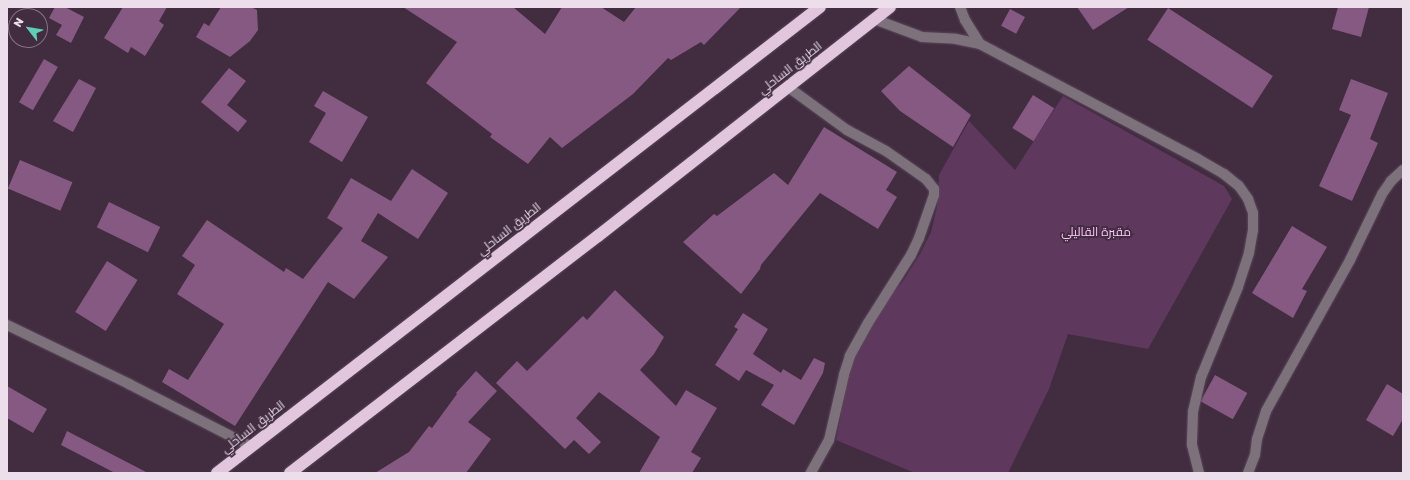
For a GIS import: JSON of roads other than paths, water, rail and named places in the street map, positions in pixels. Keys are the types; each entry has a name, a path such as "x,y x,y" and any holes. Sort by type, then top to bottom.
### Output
{"highway":[{"name":"الطريق الساحلي","path":"216,473 820,7"},
{"name":"الطريق الساحلي","path":"290,473 890,7"}],"street":[{"path":"960,7 965,20 980,44"},
{"path":"874,19 922,37 956,39 980,44 1198,159 1224,174 1239,186 1248,198 1253,213 1253,230 1249,253 1238,287 1201,377 1193,412 1192,445 1199,473"},
{"path":"788,87 847,130 886,151 926,179 934,189 933,203 911,255 868,323 850,356 844,375 829,440 811,473"},
{"path":"1248,473 1255,455 1257,439 1266,411 1350,260 1382,194 1391,181 1403,170"},
{"path":"7,325 129,384 250,446"}],"park label":[{"name":"مقبرة القاليلي","path":"1096,232"}]}
